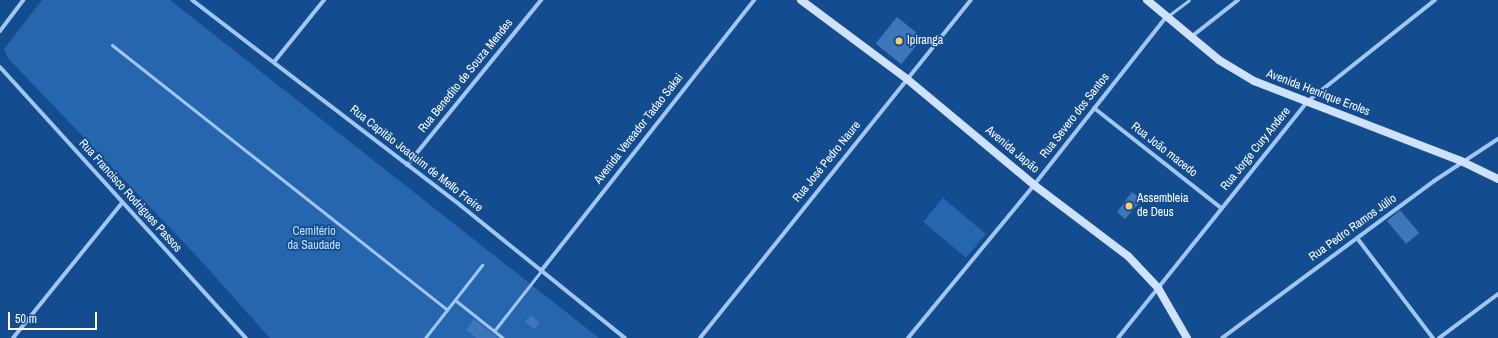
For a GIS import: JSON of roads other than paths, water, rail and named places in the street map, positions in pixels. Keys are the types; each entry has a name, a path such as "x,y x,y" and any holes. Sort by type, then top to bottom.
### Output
{"main road":[{"name":"Avenida Japão","path":"801,0 907,79 1034,185 1128,256 1158,288 1187,338"},
{"name":"Avenida Henrique Eroles","path":"1149,1 1166,17 1219,60 1254,81 1461,161 1498,179"}],"street":[{"path":"0,30 24,0"},
{"name":"Rua Capitão Joaquim de Mello Freire","path":"192,0 407,165 625,338"},
{"path":"274,62 324,0"},
{"name":"Rua Benedito de Souza Mendes","path":"407,165 541,0"},
{"name":"Avenida Vereador Tadao Sakai","path":"541,271 754,0"},
{"name":"Rua José Pedro Naure","path":"700,338 971,0"},
{"path":"1191,37 1238,0"},
{"name":"Rua Jorge Cury Andere","path":"1118,338 1308,101 1435,0"},
{"name":"Rua Severo dos Santos","path":"908,338 1034,185 1166,17"},
{"name":"Rua Francisco Rodrigues Passos","path":"0,66 122,203 246,338"},
{"name":"Rua João macedo","path":"1094,108 1221,208"},
{"name":"Rua Pedro Ramos Júlio","path":"1222,338 1461,161 1498,139"},
{"path":"13,338 122,203"},
{"path":"1357,238 1432,338"},
{"path":"1439,338 1498,294"}],"lane":[{"path":"1166,17 1188,0"},
{"path":"112,45 447,310"},
{"path":"425,338 482,265"},
{"path":"494,331 541,271"},
{"path":"456,300 503,338"}],"place":[{"name":"Ipiranga","path":"899,41"},
{"name":"Assembleia de Deus","path":"1129,206"}],"park label":[{"name":"Cemitério da Saudade","path":"314,239"}]}
